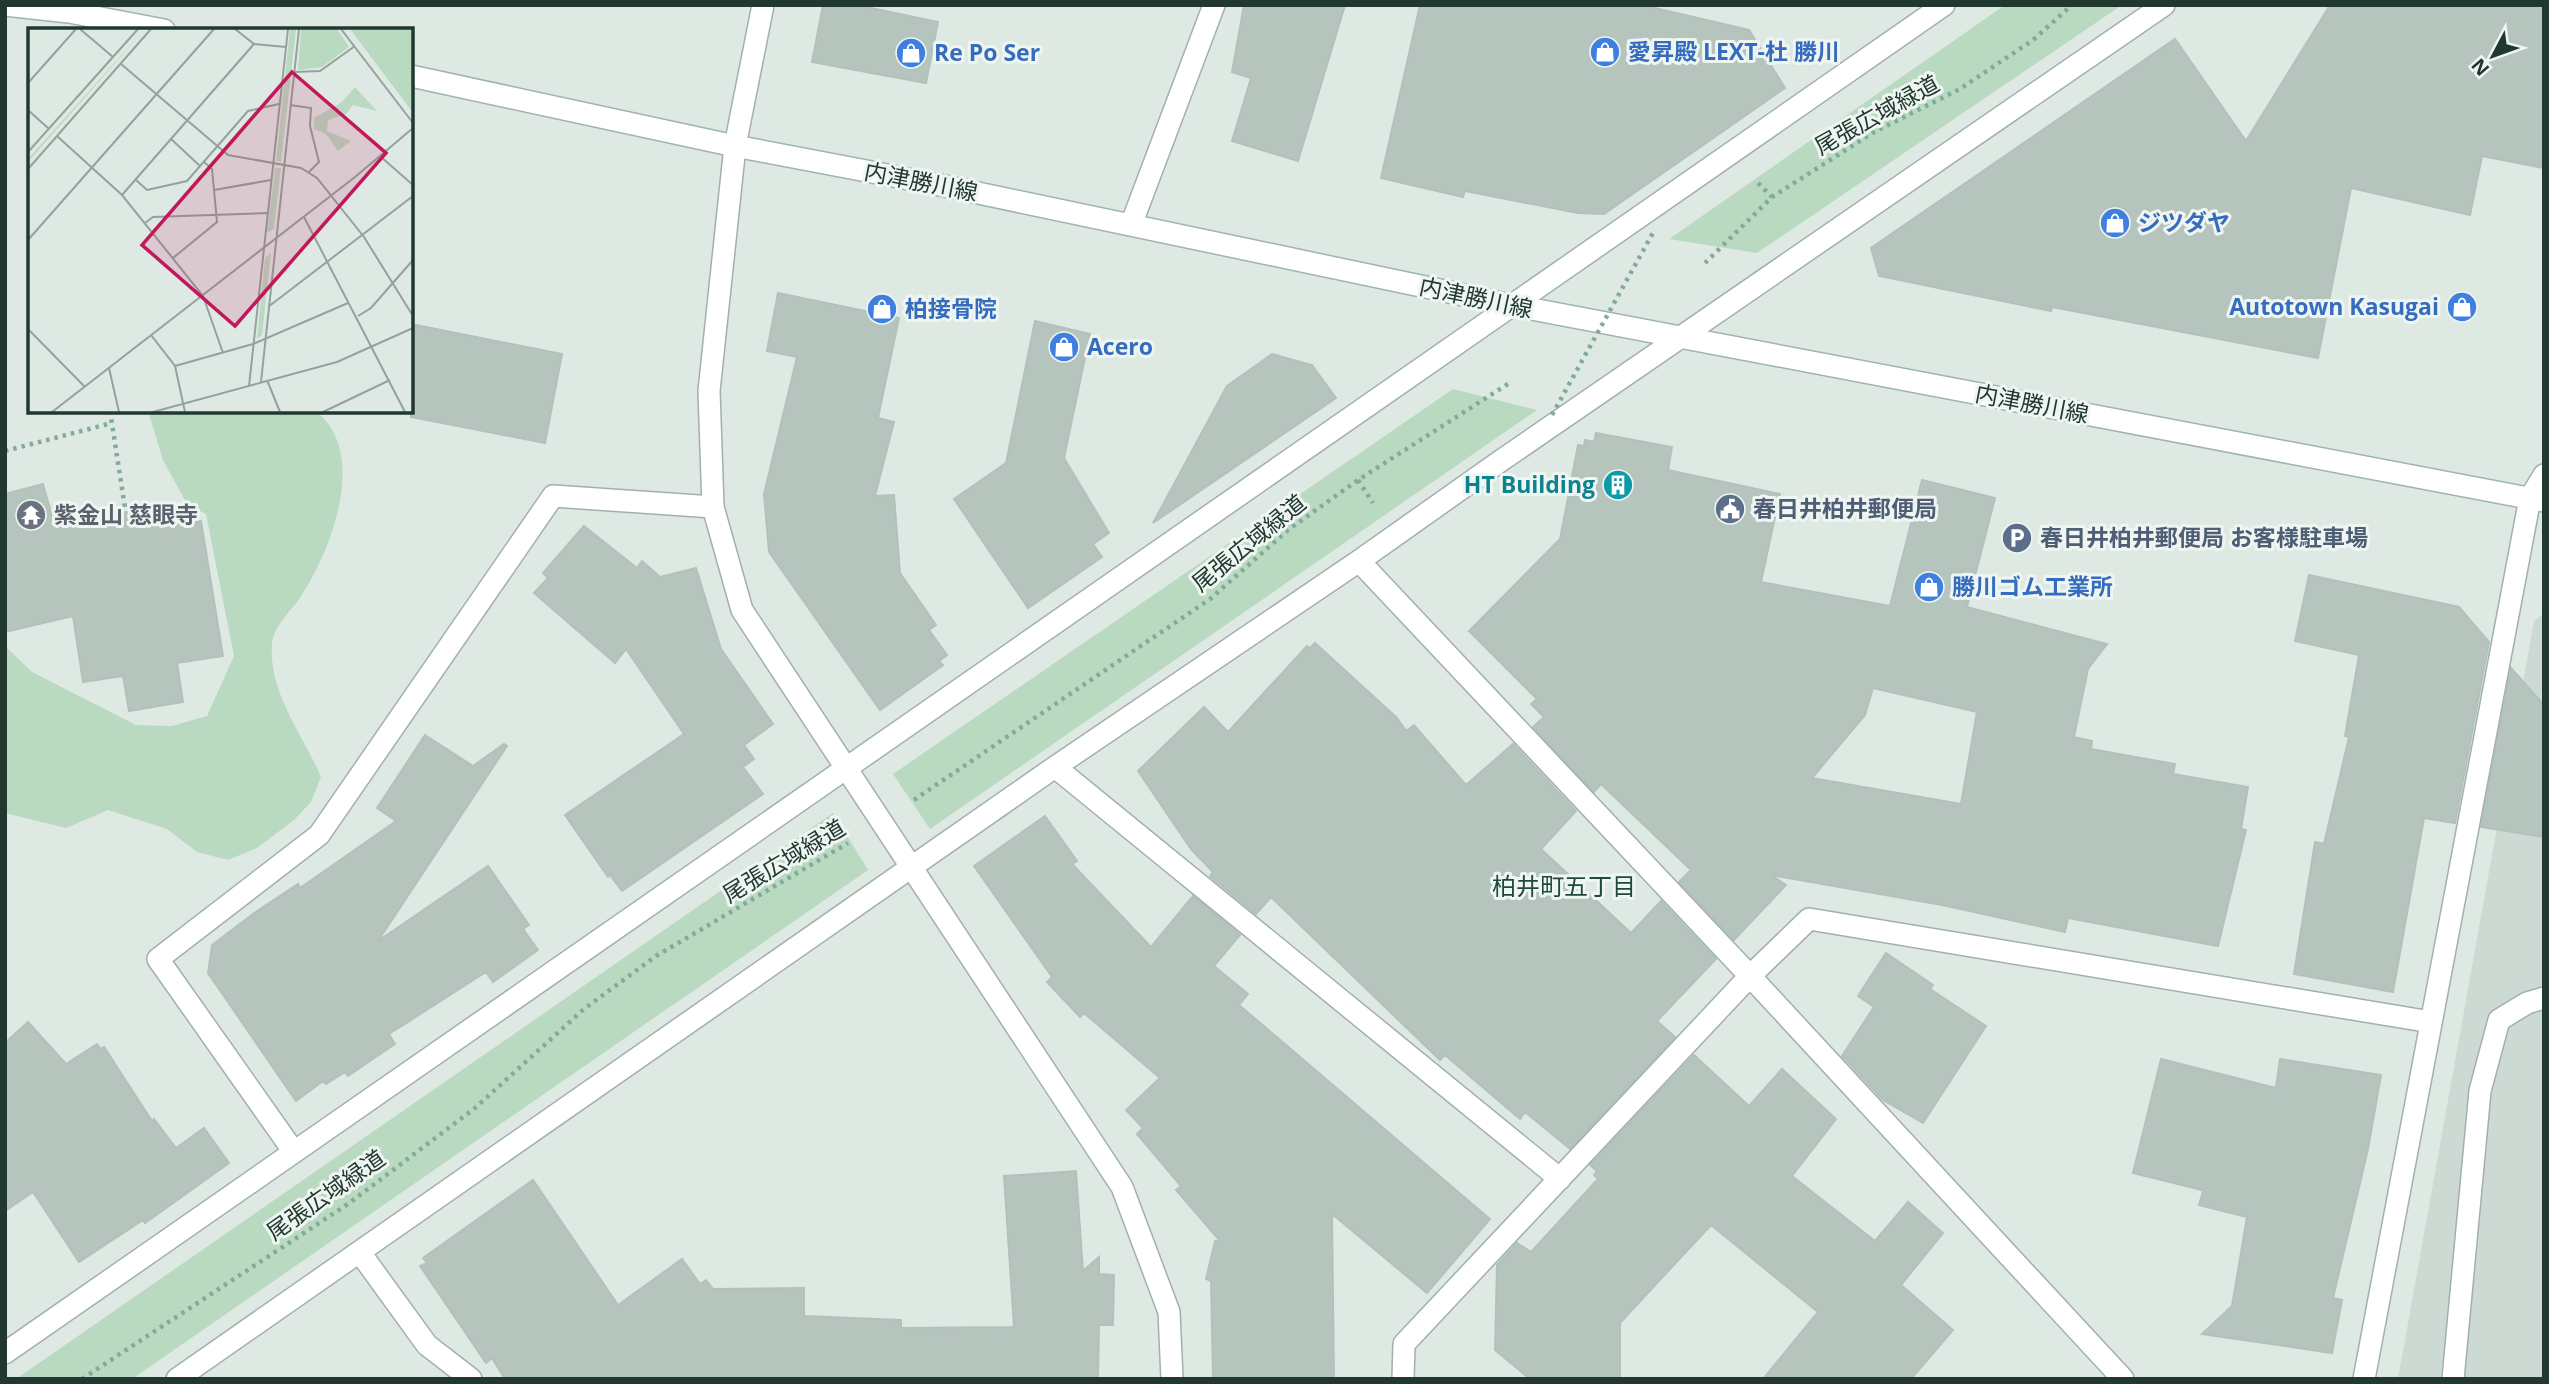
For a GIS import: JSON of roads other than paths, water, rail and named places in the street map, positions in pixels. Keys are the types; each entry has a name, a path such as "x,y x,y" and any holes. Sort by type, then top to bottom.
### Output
{"street":[{"path":"5,5 69,9 154,28"},
{"path":"764,5 735,146 709,391 713,508 742,610 1122,1187 1169,1312 1172,1379"},
{"path":"1131,225 1214,5"},
{"path":"5,1353 1944,5"},
{"path":"177,1379 361,1254 1055,767 1359,561 2164,5"},
{"name":"内津勝川線","path":"413,76 735,146 1511,305 2537,500"},
{"path":"2364,1379 2431,1022 2544,475"},
{"path":"294,1152 158,960 319,835 553,496 713,508"},
{"path":"1359,561 1750,976 2123,1379"},
{"path":"1055,767 1560,1179"},
{"path":"1403,1379 1404,1345 1750,976 1809,919 2431,1022"},
{"path":"2454,1379 2480,1091 2499,1020 2527,1003 2544,998"},
{"path":"361,1254 427,1345 471,1379"}],"place":[{"name":"愛昇殿 LEXT-杜 勝川","path":"1605,52"},
{"name":"Re Po Ser","path":"911,53"},
{"name":"ジツダヤ","path":"2115,223"},
{"name":"Autotown Kasugai","path":"2462,307"},
{"name":"柏接骨院","path":"882,309"},
{"name":"Acero","path":"1064,347"},
{"name":"HT Building","path":"1618,485"},
{"name":"春日井柏井郵便局","path":"1730,509"},
{"name":"紫金山 慈眼寺","path":"31,515"},
{"name":"春日井柏井郵便局 お客様駐車場","path":"2017,538"},
{"name":"勝川ゴム工業所","path":"1929,587"}],"district":[{"name":"柏井町五丁目","path":"1564,887"}]}
